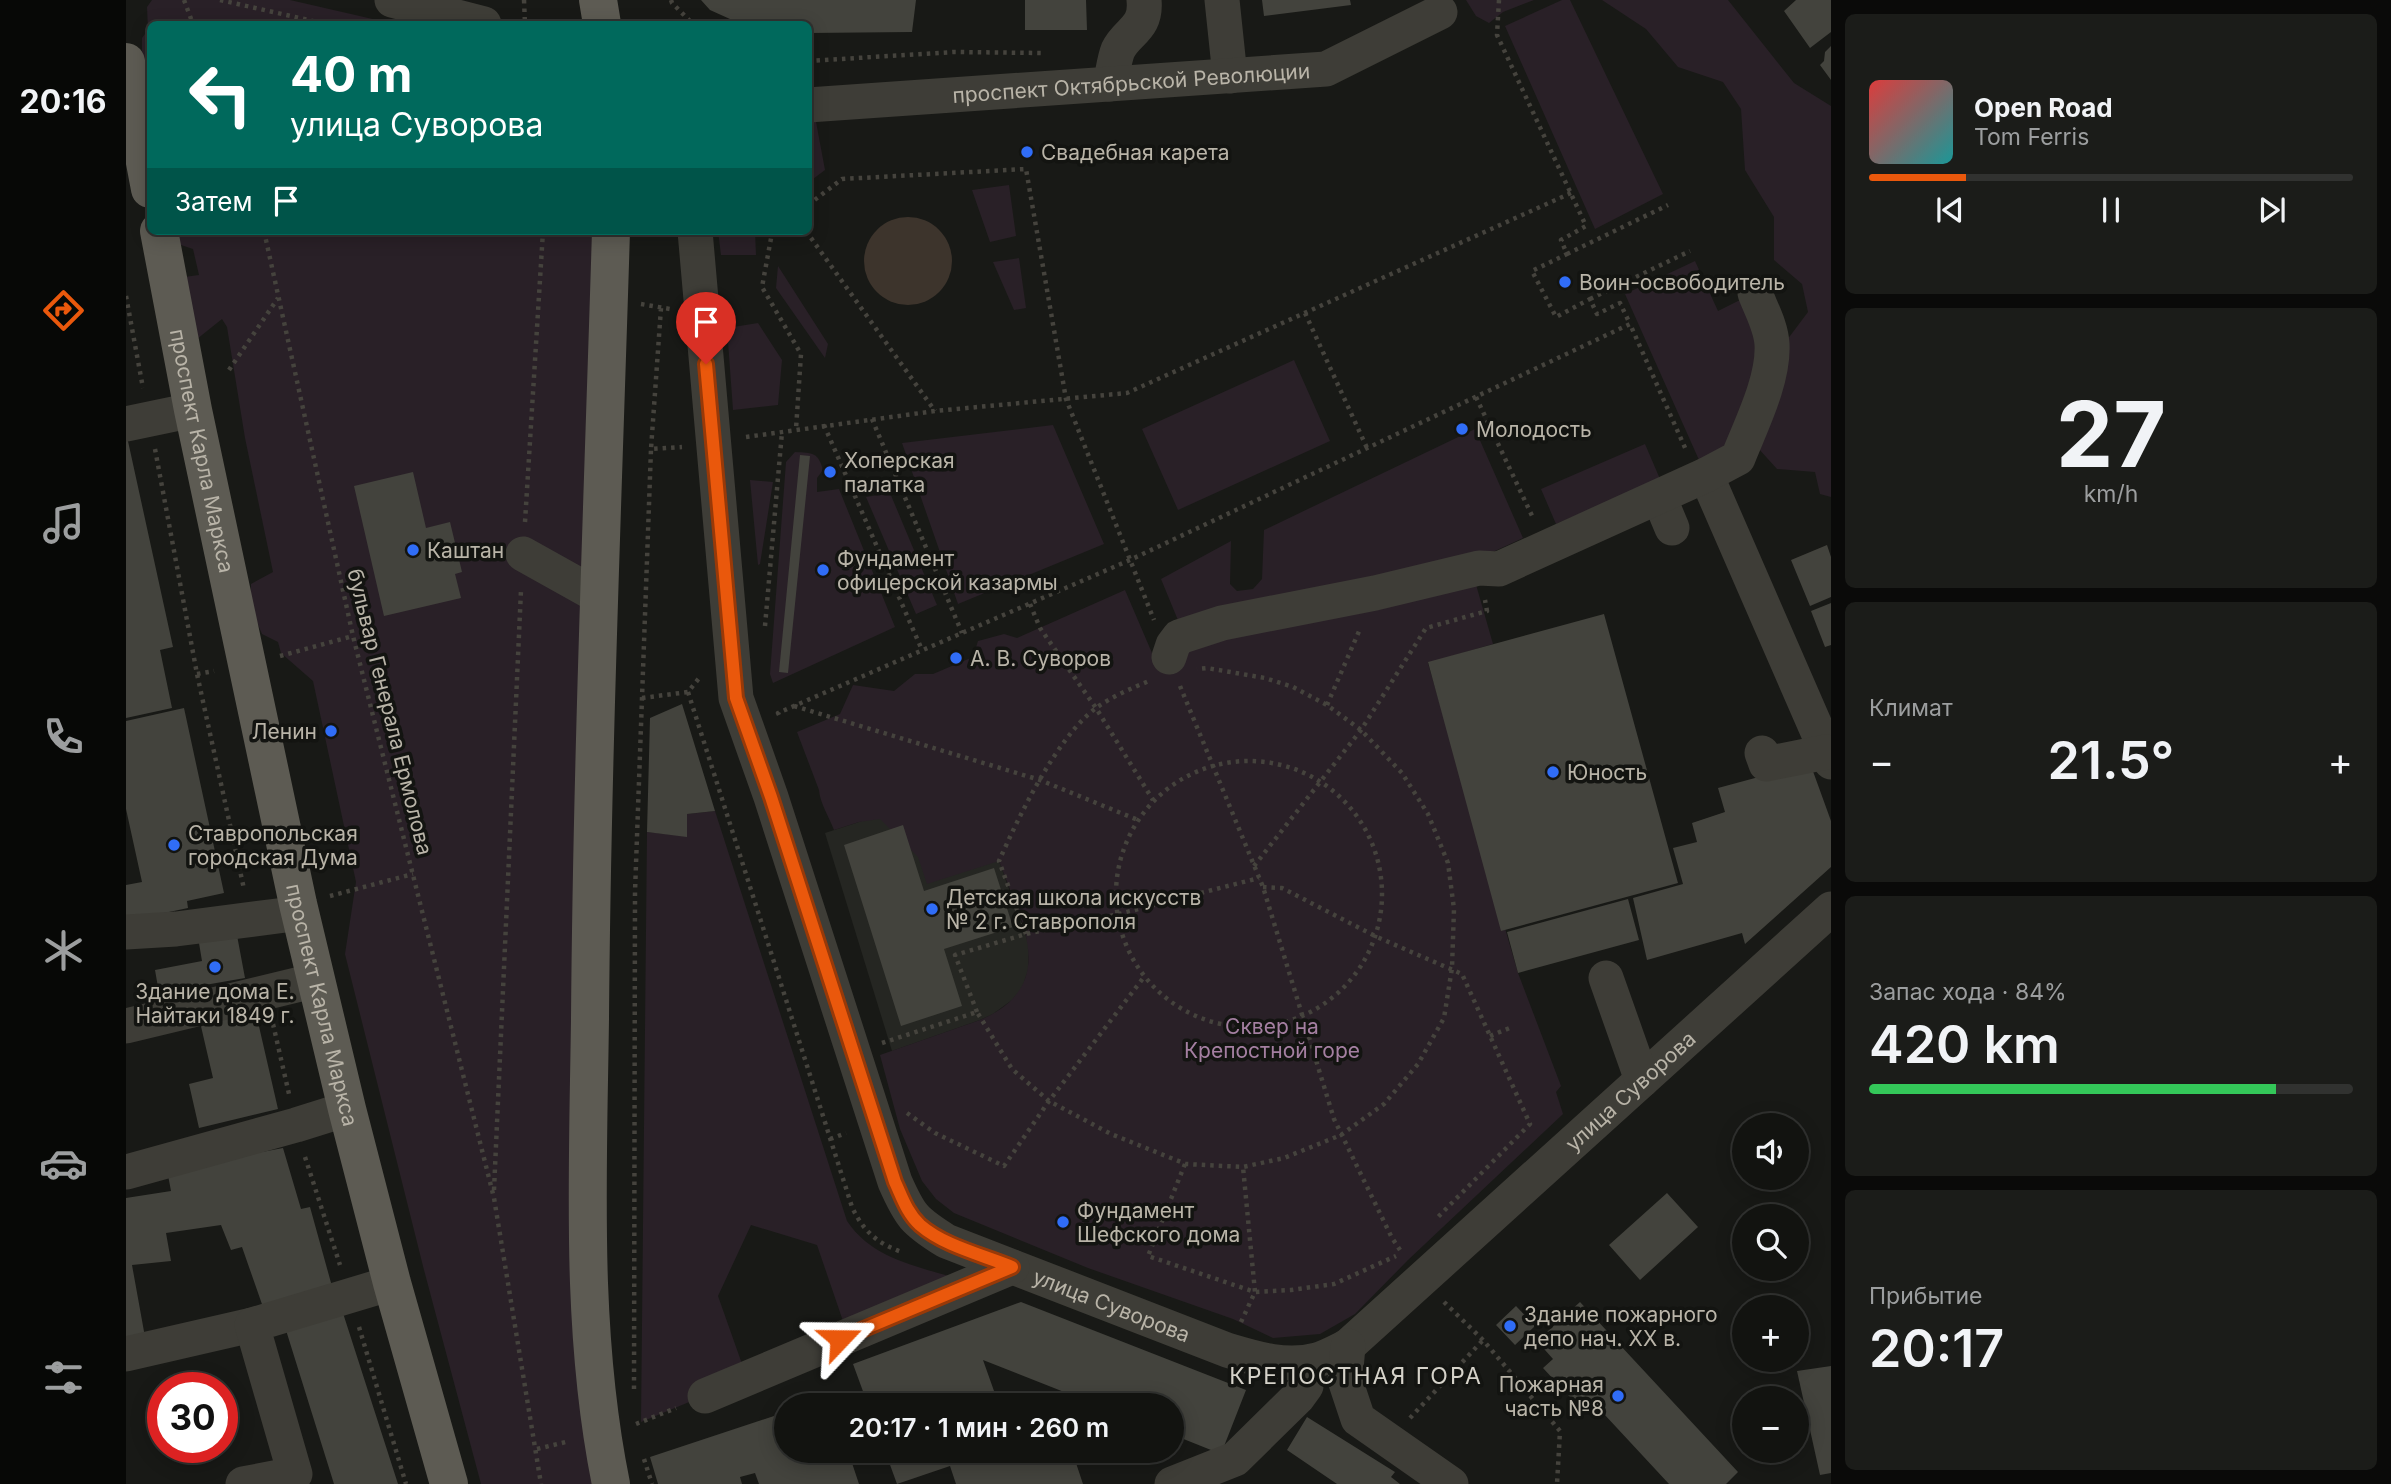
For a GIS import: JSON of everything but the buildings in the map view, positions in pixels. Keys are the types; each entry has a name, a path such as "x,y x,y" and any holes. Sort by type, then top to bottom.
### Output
{"main road":[{"path":"598,0 602,21"},
{"path":"126,62 147,173"},
{"name":"проспект Карла Маркса","path":"160,235 193,410 301,913 347,1109 449,1484"},
{"path":"611,235 590,929 590,1268 593,1371 600,1433 611,1484"}],"street":[{"path":"392,0 472,21"},
{"path":"1111,84 1119,47 1138,28 1145,8 1144,0"},
{"path":"1222,0 1230,76"},
{"name":"проспект Октябрьской Революции","path":"812,104 1326,68 1440,12"},
{"name":"улица Суворова","path":"695,235 736,698 771,797 895,1182 907,1209 921,1226 946,1241 1227,1350 1268,1362 1318,1360 1348,1346 1411,1266 1642,1080 1831,909"},
{"path":"1166,651 1179,637 1222,623 1375,593 1479,568 1499,569 1547,547 1666,512 1702,477 1738,458 1768,375 1772,344 1769,328 1755,293"},
{"path":"138,421 193,410"},
{"path":"1702,477 1829,757 1766,764 1762,752"},
{"path":"523,554 600,597"},
{"path":"126,932 176,929 301,913"},
{"path":"1606,978 1642,1080"},
{"path":"126,1026 317,981"},
{"path":"127,1172 347,1109"},
{"path":"705,1396 1012,1267"},
{"path":"126,1354 252,1325 393,1283"},
{"path":"243,1484 295,1474 252,1325"},
{"path":"1348,1346 1345,1380 1358,1419"},
{"path":"1268,1362 1358,1419 1451,1484"},
{"path":"1172,1484 1235,1459 1306,1386"}],"path":[{"path":"184,0 192,21"},
{"path":"220,0 313,21"},
{"path":"524,0 525,21"},
{"path":"671,0 690,21"},
{"path":"1499,0 1497,35 1586,226 1561,240 1567,254"},
{"path":"812,202 842,178 1026,169 1066,399 1259,878 1334,1119 1392,1238 1411,1266 1483,1340 1560,1431 1557,1484"},
{"path":"651,449 713,444 796,429 935,411 1128,393 1571,193"},
{"path":"1668,205 1532,271 1556,317 1690,251"},
{"name":"бульвар Генерала Ермолова","path":"265,235 354,636 494,1198 541,1484"},
{"name":"бульвар Генерала Ермолова","path":"494,1198 523,554 543,235"},
{"path":"772,235 762,287 801,354 796,429"},
{"path":"809,235 935,411"},
{"path":"126,296 133,331 138,421 250,918"},
{"path":"229,370 279,298"},
{"path":"1590,299 1597,314 1620,303 1702,477"},
{"path":"634,1397 635,892 651,449 661,308"},
{"path":"1305,313 1367,448"},
{"path":"782,725 778,713 1130,561 1630,324"},
{"path":"133,331 138,326"},
{"path":"1476,397 1547,547"},
{"path":"872,419 962,633"},
{"path":"824,425 922,650"},
{"path":"764,632 782,432"},
{"path":"1253,866 1361,730 1426,628 1487,611 1479,568"},
{"path":"1327,705 1375,593"},
{"path":"1030,604 1040,628 1096,708 1153,800"},
{"path":"1166,651 1207,668 1265,678 1293,687 1327,705 1361,730 1402,773 1429,814 1448,863 1454,909 1452,968 1444,1018 1418,1064 1384,1104 1341,1135 1284,1158 1243,1167 1186,1164 1111,1134 1049,1101 1012,1069 977,1012 955,955 1026,934 1119,915 1259,878"},
{"path":"1026,934 999,861 1017,819 1064,742 1096,708 1137,686 1166,651"},
{"path":"688,692 852,1207 860,1224 870,1235 886,1247 907,1254"},
{"path":"794,706 1040,780 1138,820"},
{"path":"1252,759 1294,766 1322,781 1353,814 1374,850 1381,890 1377,937 1362,967 1336,997 1303,1018 1262,1029 1219,1026 1180,1009 1144,977 1129,950 1119,915 1118,882 1126,849 1138,820 1153,800 1182,780 1213,764 1252,759"},
{"path":"1262,887 1282,888 1377,937 1462,974 1530,1124 1431,1223"},
{"path":"900,1107 935,1133 1003,1166 1144,977"},
{"path":"266,993 296,1125 407,1484"},
{"path":"877,1044 977,1012"},
{"path":"1490,1035 1512,1027"},
{"path":"1186,1164 1148,1256 1255,1292 1334,1284 1411,1266"},
{"path":"1227,1350 1255,1292 1243,1167"},
{"path":"1388,1441 1483,1340"},
{"path":"634,1411 634,1424 705,1396"}],"shaded area":[{"path":"908,217 925,221 939,230 948,244 952,261 948,278 939,292 925,301 908,305 891,301 877,292 868,278 864,261 868,244 877,230 891,221"},
{"name":"Детская школа искусств № 2 г. Ставрополя","path":"902,808 999,861 1029,945 1028,970 1022,989 993,1014 892,1051 825,833"}],"green space":[{"path":"152,0 290,0 381,21 148,21 147,7"},
{"path":"1466,0 1534,0 1503,12 1489,23 1476,16"},
{"path":"1562,0 1570,0 1663,194 1595,229 1505,26"},
{"path":"1602,0 1728,0 1794,83 1831,106 1831,497 1820,494 1815,472 1777,469 1758,448 1784,344 1808,312 1802,284 1774,260 1774,217 1745,170 1741,109 1723,82 1678,67 1646,29"},
{"path":"147,31 147,74 142,51 142,38"},
{"path":"812,111 825,170 812,180"},
{"path":"1009,185 1016,236 990,242 972,190"},
{"path":"172,235 598,235 596,1484 481,1484 345,954 356,882 313,681 281,653 278,642 262,634 250,606 251,584 273,572 245,438 227,327 222,319 197,339 184,277 199,275 193,249 181,245"},
{"path":"718,235 755,235 756,255 721,255"},
{"path":"1019,258 1026,308 1014,310 993,262"},
{"path":"1695,261 1718,311 1748,296 1767,344 1737,441 1699,460 1625,294"},
{"path":"778,266 828,344 825,358 776,288"},
{"path":"758,323 782,360 778,405 733,410 727,328"},
{"path":"1294,360 1330,441 1178,510 1142,429"},
{"path":"1053,425 1104,544 958,604 902,443"},
{"path":"1475,429 1523,538 1495,551 1235,605 1182,630 1161,579 1231,541 1230,584 1237,591 1253,589 1262,579 1264,530"},
{"path":"1645,444 1660,479 1556,524 1541,489"},
{"path":"795,452 810,453 819,460 823,470 817,478 817,492 839,489 895,627 773,683 770,674 786,462"},
{"path":"750,480 773,482 758,565"},
{"path":"890,493 937,605 916,614 866,497"},
{"name":"Сквер на Крепостной горе","path":"1475,581 1493,644 1428,663 1518,973 1561,1086 1556,1092 1563,1114 1408,1260 1355,1314 1320,1334 1273,1338 1233,1319 1088,1268 954,1213 936,1199 922,1181 900,1129 880,1055 980,1020 1005,1006 1020,989 1027,970 1028,950 1024,928 999,861 927,884 918,857 880,819 834,830 797,732 840,714 853,685 894,691 915,674 933,674 973,657 978,641 1004,634 1017,638 1125,590 1155,660 1186,645"},
{"path":"715,811 847,1221 870,1245 883,1253 961,1280 844,1324 817,1245 751,1225 718,1296 747,1378 641,1422 647,832 686,836 687,814"}],"place":[{"name":"Свадебная карета","path":"1027,152"},
{"name":"Воин-освободитель","path":"1565,282"},
{"name":"Молодость","path":"1462,429"},
{"name":"Хоперская палатка","path":"830,472"},
{"name":"Каштан","path":"413,550"},
{"name":"Фундамент офицерской казармы","path":"823,570"},
{"name":"А. В. Суворов","path":"956,658"},
{"name":"Ленин","path":"331,731"},
{"name":"Юность","path":"1553,772"},
{"name":"Ставропольская городская Дума","path":"174,845"},
{"name":"Детская школа искусств № 2 г. Ставрополя","path":"932,909"},
{"name":"Здание дома Е. Найтаки 1849 г.","path":"215,967"},
{"name":"Фундамент Шефского дома","path":"1063,1222"},
{"name":"Здание пожарного депо нач. ХХ в.","path":"1510,1326"},
{"name":"Пожарная часть №8","path":"1618,1396"}],"district":[{"name":"КРЕПОСТНАЯ ГОРА","path":"1356,1376"}],"route":[{"path":"706,364 736,698 771,797 895,1182 907,1209 921,1226 946,1241 1012,1267 840,1339"}]}
